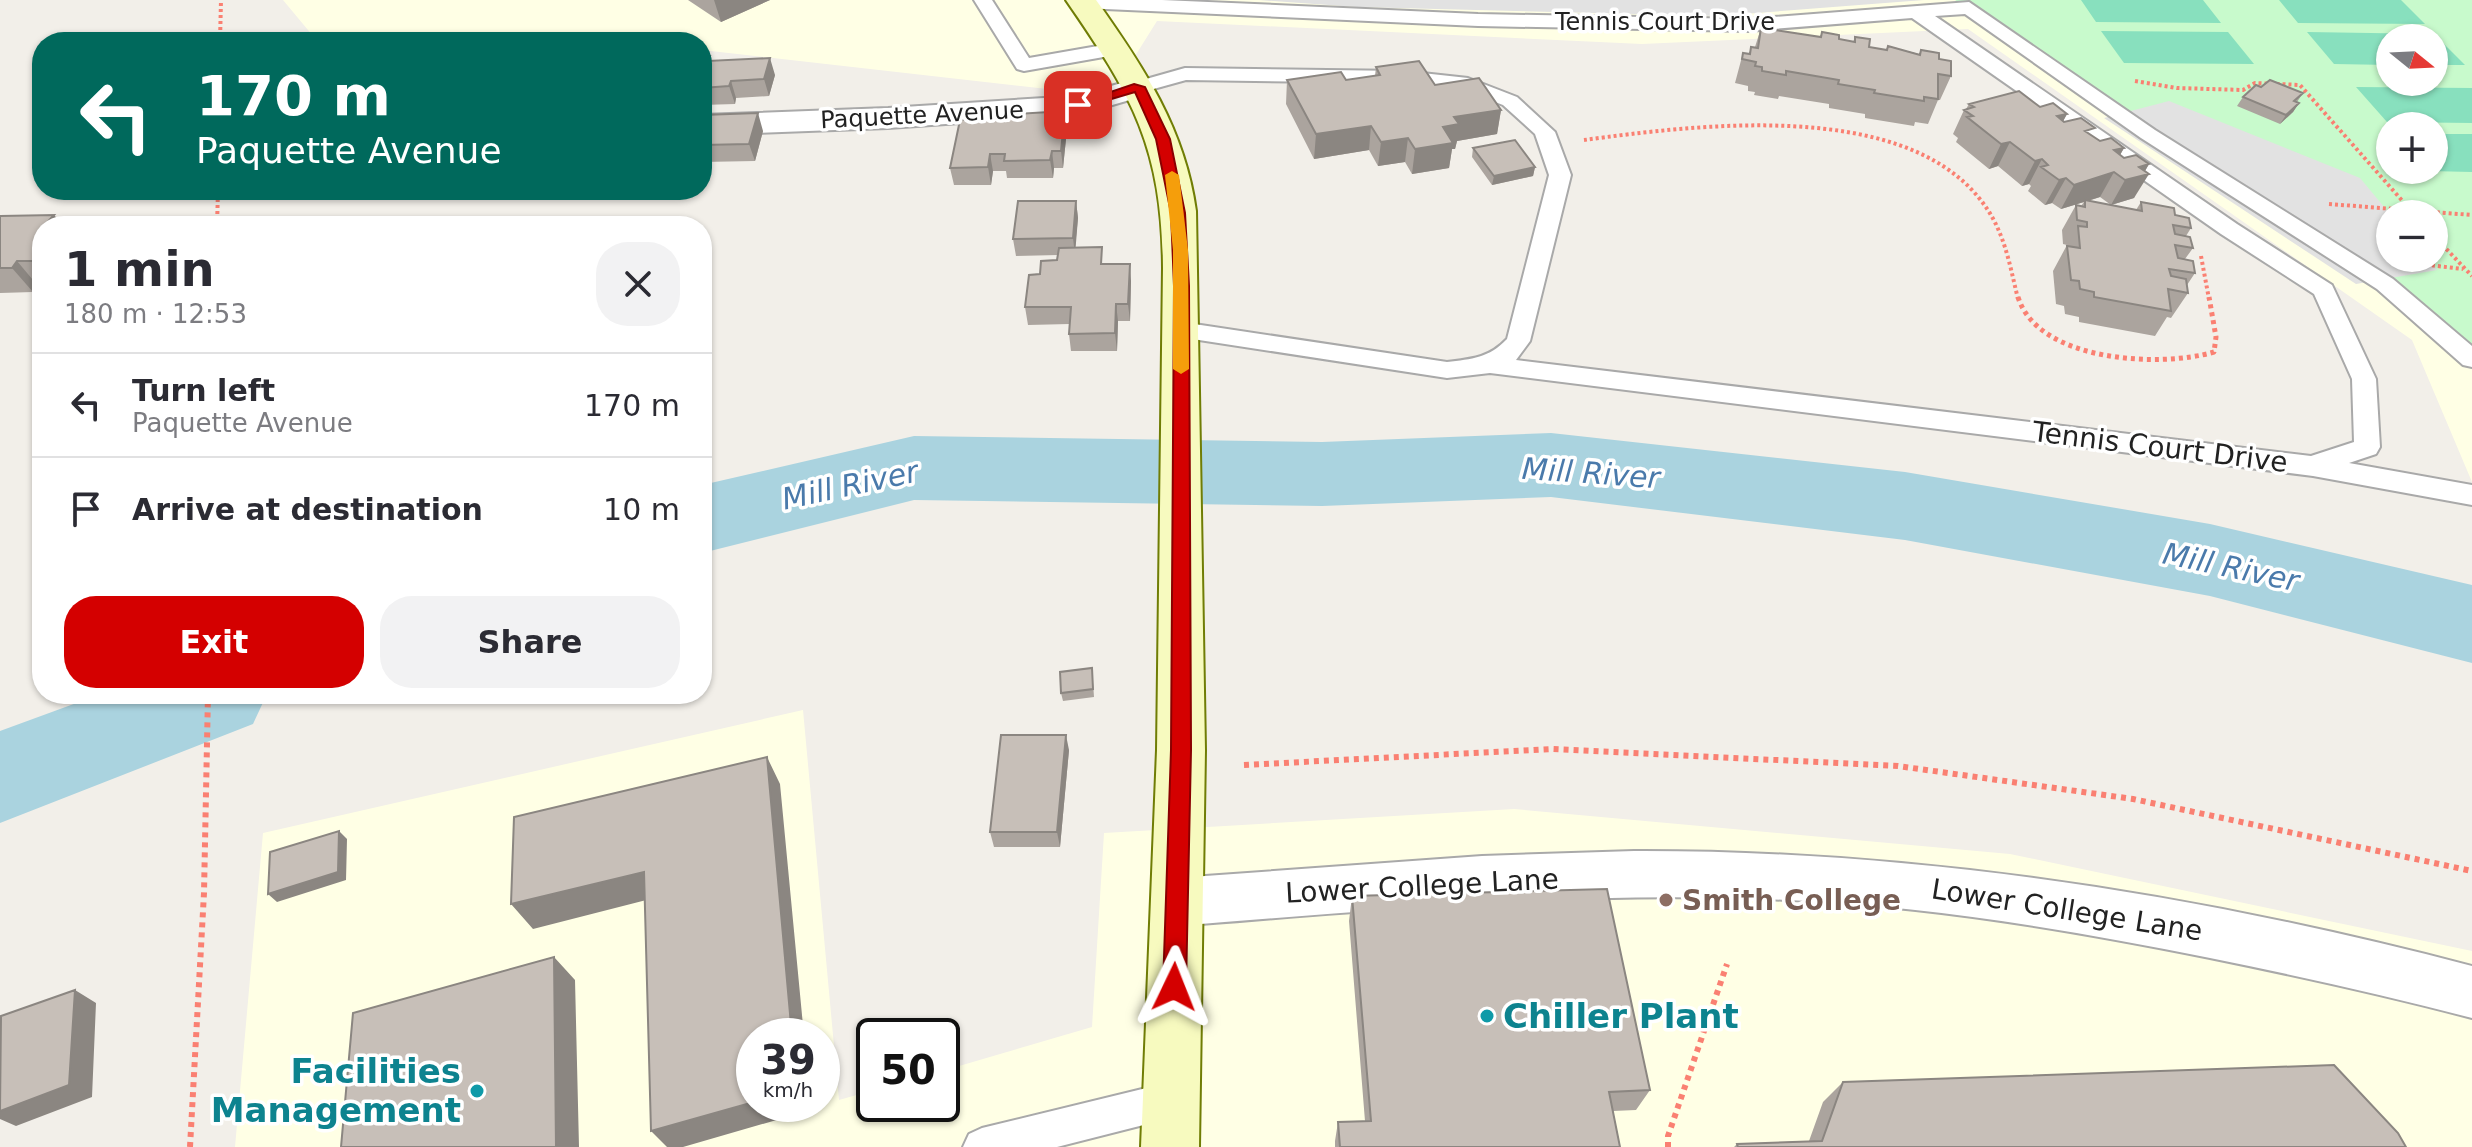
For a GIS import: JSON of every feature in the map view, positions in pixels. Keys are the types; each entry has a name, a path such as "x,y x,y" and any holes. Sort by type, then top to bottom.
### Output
{"main road":[{"path":"1082,1 1139,87 1163,139 1172,175 1181,250 1177,902 1170,1123"}],"street":[{"name":"Paquette Avenue","path":"712,125 888,118 1078,105 1139,87"},
{"name":"Lower College Lane","path":"1177,902 1639,874 1786,876 1859,881 2013,897 2093,909 2270,945 2472,992"}],"lane":[{"path":"983,0 1024,65 1115,49"},
{"name":"Tennis Court Drive","path":"1082,1 1478,20 1748,25 1916,12 1962,4 2074,82 2385,284 2472,359"},
{"path":"1916,12 2229,229 2324,290 2364,379 2367,447 2313,466"},
{"path":"1139,87 1185,74 1448,80 1483,89 1510,101 1535,121 1552,145 1560,175 1520,332 1513,349 1490,365"},
{"name":"Tennis Court Drive","path":"1181,330 1447,370 1490,365 2313,466 2472,495"},
{"path":"982,1147 1170,1123"}],"path":[{"path":"220,32 221,0"},
{"path":"2074,82 2122,78 2177,88 2243,90 2255,83 2300,85 2401,200"},
{"path":"1552,145 1637,132 1750,125 1824,131 1884,141 1928,157 1960,178 1986,203 2002,230 2020,304 2030,318 2064,341 2090,351 2140,361 2195,361 2214,352 2216,337 2204,258 2197,251"},
{"path":"2252,199 2376,209"},
{"path":"2448,214 2472,215"},
{"path":"2448,251 2472,276"},
{"path":"190,1147 204,893 208,704"},
{"path":"1244,765 1552,749 1898,766 2133,799 2472,871"},
{"path":"1668,1147 1668,1136 1727,964"}],"shaded area":[{"path":"283,0 2472,0 2472,482 2412,340 1968,29 1642,44 1157,21 1110,96 712,51 712,32 310,32"},
{"path":"1259,0 1924,0 1717,16 1356,7"},
{"path":"2169,101 2360,178 2378,200 2376,272 2425,272 2356,284 2104,118"},
{"name":"Smith College","path":"803,710 831,1018 736,1018 736,1122 840,1122 840,1100 856,1095 856,1122 960,1122 960,1066 1092,1027 1104,833 1514,809 2010,854 2472,951 2472,1147 235,1147 263,833"}],"green space":[{"path":"1955,0 2472,0 2472,359 2385,284"},
{"path":"2081,0 2203,0 2221,23 2096,22"},
{"path":"2279,0 2401,0 2425,24 2298,23"},
{"path":"2101,31 2228,32 2254,64 2124,63"},
{"path":"2307,32 2376,33 2376,65 2334,64"},
{"path":"2448,48 2465,65 2448,65"},
{"path":"2356,87 2376,87 2376,96 2448,96 2448,88 2472,88 2472,123 2448,123 2448,112 2378,112"},
{"path":"2448,134 2472,134 2472,172 2448,171"}],"building":[{"path":"1761,28 1821,37 1822,32 1855,42 1855,37 1870,39 1869,47 1887,50 1888,46 1920,55 1921,50 1939,53 1939,59 1951,61 1951,76 1938,74 1938,99 1924,97 1924,101 1874,93 1875,90 1838,84 1839,80 1786,71 1786,75 1762,71 1762,67 1755,66 1756,62 1742,59 1743,53 1750,54 1751,47 1758,48"},
{"path":"770,58 764,79 731,81 729,86 712,87 712,61"},
{"path":"1419,61 1435,85 1479,78 1501,110 1454,117 1459,124 1443,127 1453,143 1415,149 1408,138 1381,142 1371,126 1316,134 1287,80 1341,72 1346,80 1380,75 1376,67"},
{"path":"2270,80 2303,93 2294,101 2299,103 2286,115 2243,97 2256,85 2261,87"},
{"path":"2019,91 2040,107 2053,103 2067,114 2057,116 2064,122 2081,118 2095,128 2085,131 2100,141 2111,138 2124,148 2114,150 2124,158 2136,155 2149,164 2139,167 2149,174 2125,180 2114,172 2074,185 2066,178 2059,180 2041,167 2048,165 2042,159 2035,161 2010,142 2001,144 1967,117 1973,116 1964,110 1974,107 1969,104"},
{"path":"999,110 998,115 1065,111 1061,151 1052,151 1050,160 1004,161 1005,154 990,154 988,167 950,168 960,120 976,119 978,111"},
{"path":"758,113 749,144 712,145 712,115"},
{"path":"1515,140 1535,167 1494,176 1473,148"},
{"path":"2085,200 2142,211 2141,202 2174,208 2175,215 2189,218 2191,228 2173,225 2175,234 2190,237 2193,248 2175,245 2178,258 2193,261 2195,273 2169,269 2171,276 2186,279 2188,293 2168,289 2171,311 2094,297 2094,292 2080,289 2079,281 2071,280 2067,246 2080,248 2078,226 2087,227 2087,222 2077,220 2076,205 2085,207"},
{"path":"1018,201 1076,201 1073,238 1013,239"},
{"path":"54,215 32,216 32,261 17,261 12,268 0,268 0,216"},
{"path":"1102,247 1101,264 1130,264 1128,304 1116,304 1115,333 1069,334 1071,307 1025,307 1029,275 1040,274 1041,261 1057,260 1059,248"},
{"path":"1092,668 1093,689 1061,693 1060,672"},
{"path":"1001,735 1066,735 1057,832 990,832"},
{"path":"767,757 790,1018 736,1018 736,1107 651,1131 644,872 511,904 514,817"},
{"path":"339,831 338,872 268,894 270,852"},
{"name":"Chiller Plant","path":"1607,889 1650,1090 1609,1092 1620,1147 1340,1147 1338,1122 1371,1121 1352,896"},
{"name":"Facilities Management","path":"554,957 556,1147 341,1147 353,1013"},
{"path":"75,990 69,1085 0,1111 1,1016"},
{"path":"2334,1065 2398,1133 2406,1147 1738,1147 1737,1144 1822,1141 1843,1082"}],"waterway":[{"name":"Mill River","path":"712,517 914,468 1322,474 1551,465 1905,506 2210,560 2472,624"},
{"name":"Mill River","path":"0,777 191,704"}],"slow traffic":[{"path":"1172,175 1181,250 1181,369"}],"place":[{"name":"Smith College","path":"1666,900"},
{"name":"Chiller Plant","path":"1487,1016"},
{"name":"Facilities Management","path":"477,1091"}],"route":[{"path":"1078,105 1139,87 1163,139 1178,213 1182,378 1181,750 1174,987"}]}
